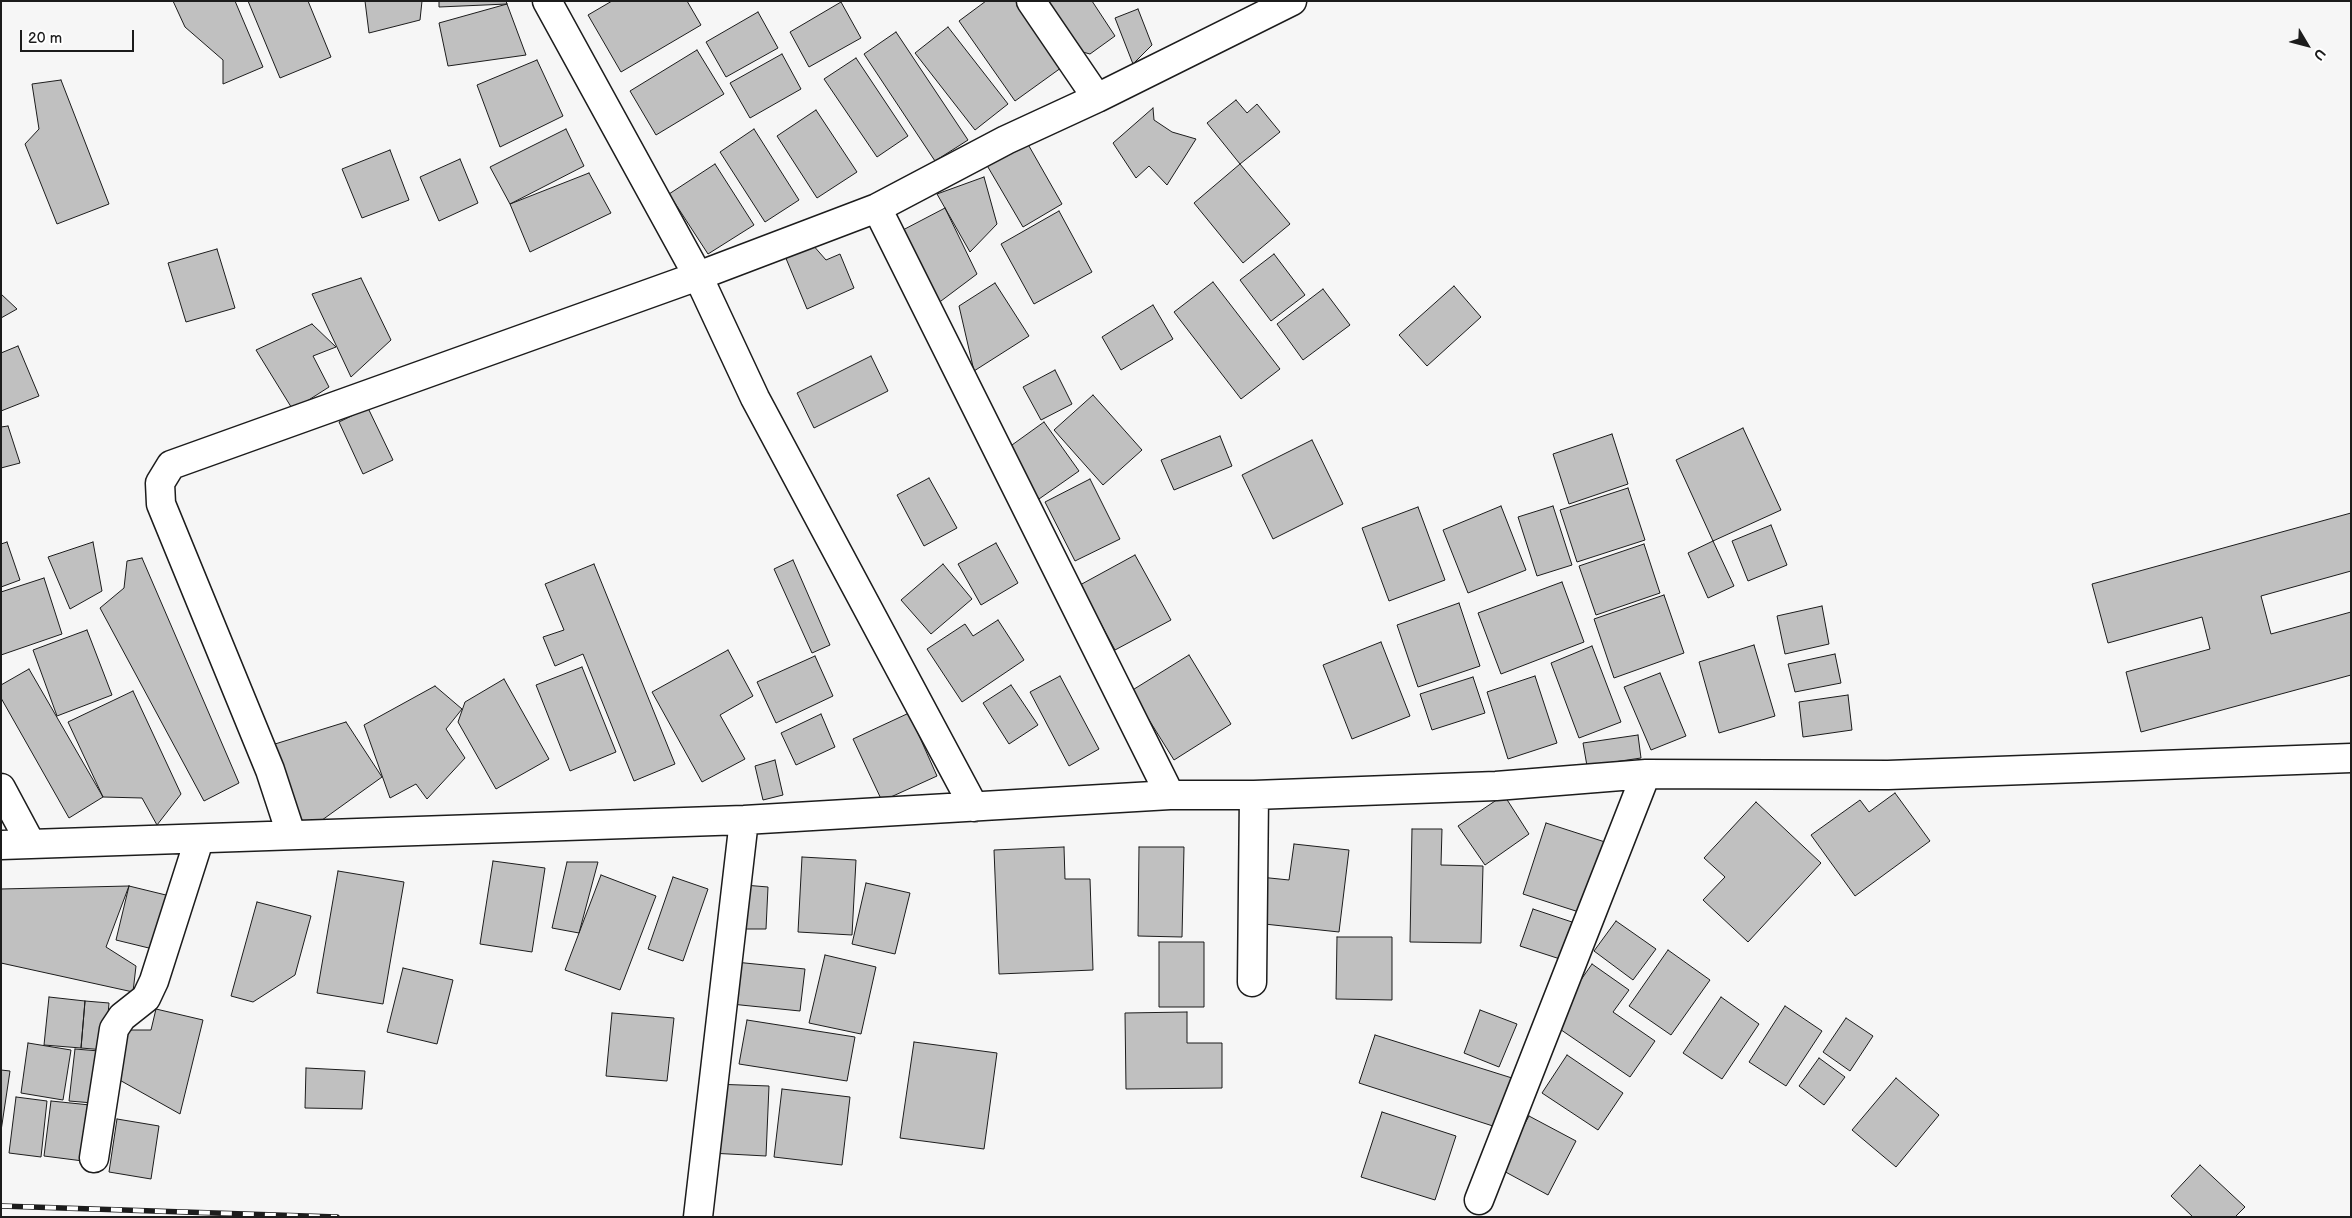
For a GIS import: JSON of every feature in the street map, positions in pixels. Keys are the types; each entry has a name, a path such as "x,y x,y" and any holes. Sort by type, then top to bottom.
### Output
{"street":[{"path":"547,1 698,276 755,398 974,807"},
{"path":"1031,1 1097,98"},
{"path":"291,834 270,770 161,504 160,483 171,465 698,276 877,208 1006,140 1097,98 1292,1"},
{"path":"877,208 1170,796"},
{"path":"1,846 200,840 291,834 744,820 1170,796 1254,795 1496,786 1646,774 1888,775 2351,758"},
{"path":"1479,1200 1646,774"},
{"path":"1,788 31,844"},
{"path":"1252,982 1254,795"},
{"path":"698,1217 744,820"},
{"path":"94,1158 114,1029 122,1017 146,998 154,981 200,840"}],"building":[{"path":"173,1 235,1 263,67 223,84 223,60 185,27"},
{"path":"248,1 308,1 331,57 280,78"},
{"path":"365,1 422,1 420,20 369,33"},
{"path":"439,1 506,1 507,4 439,7"},
{"path":"612,1 687,1 701,25 621,72 588,15"},
{"path":"986,1 1020,1 1065,65 1015,101 959,21"},
{"path":"1036,1 1092,1 1115,36 1090,54 1068,48"},
{"path":"841,2 861,38 809,67 790,32"},
{"path":"507,4 526,55 448,66 439,23"},
{"path":"1138,9 1152,45 1133,64 1115,18"},
{"path":"758,12 778,48 726,77 706,42"},
{"path":"948,27 1008,104 975,130 915,53"},
{"path":"896,32 968,140 935,161 864,54"},
{"path":"697,50 724,94 656,135 630,91"},
{"path":"782,54 801,89 750,118 730,83"},
{"path":"856,58 908,136 877,157 824,79"},
{"path":"537,60 563,116 500,147 477,85"},
{"path":"61,80 109,204 57,224 25,144 39,129 32,84"},
{"path":"1236,100 1247,113 1257,104 1280,132 1240,164 1207,123"},
{"path":"1153,108 1154,120 1172,132 1196,139 1167,185 1149,166 1136,178 1113,143"},
{"path":"816,110 857,172 817,198 777,136"},
{"path":"566,129 584,166 510,204 490,167"},
{"path":"754,129 799,200 765,222 720,152"},
{"path":"1025,139 1062,204 1023,227 985,162"},
{"path":"390,150 409,200 362,218 342,169"},
{"path":"460,159 478,203 439,221 420,177"},
{"path":"715,164 754,225 708,254 669,194"},
{"path":"1240,164 1290,224 1243,263 1194,203"},
{"path":"589,173 611,213 530,252 510,204"},
{"path":"984,177 997,224 970,252 937,194"},
{"path":"945,208 977,274 929,310 901,231"},
{"path":"1059,211 1092,272 1034,304 1001,244"},
{"path":"812,244 826,260 840,254 854,288 807,309 785,256"},
{"path":"217,249 235,308 186,322 168,263"},
{"path":"1274,254 1305,295 1271,321 1240,280"},
{"path":"361,278 391,340 351,377 312,294"},
{"path":"1213,282 1280,369 1241,399 1174,312"},
{"path":"995,283 1029,336 974,371 959,306"},
{"path":"1454,286 1481,317 1427,366 1399,335"},
{"path":"1323,289 1350,325 1303,360 1277,324"},
{"path":"1,294 17,309 1,318"},
{"path":"1153,305 1173,339 1121,370 1102,337"},
{"path":"312,324 336,347 313,356 329,387 293,410 256,350"},
{"path":"18,346 39,396 1,411 1,353"},
{"path":"871,356 888,391 814,428 797,393"},
{"path":"1055,370 1072,404 1041,420 1023,387"},
{"path":"1093,395 1142,450 1103,485 1054,430"},
{"path":"368,408 393,460 363,474 339,422"},
{"path":"1044,422 1079,471 1039,499 1005,450"},
{"path":"8,426 20,463 1,468 1,427"},
{"path":"1743,428 1781,510 1713,541 1676,460"},
{"path":"1612,434 1628,484 1569,504 1553,454"},
{"path":"1220,436 1232,466 1174,490 1161,460"},
{"path":"1312,440 1343,504 1273,539 1242,475"},
{"path":"929,478 957,528 924,546 897,495"},
{"path":"1090,479 1120,539 1075,561 1045,502"},
{"path":"1628,488 1645,540 1577,562 1560,510"},
{"path":"1501,506 1526,570 1468,593 1443,530"},
{"path":"1553,506 1572,565 1537,576 1518,517"},
{"path":"1418,507 1445,580 1389,601 1362,528"},
{"path":"2351,513 2351,571 2261,596 2271,634 2351,612 2351,675 2141,732 2126,672 2210,649 2202,617 2108,643 2092,584"},
{"path":"1771,525 1787,565 1748,581 1732,541"},
{"path":"1713,541 1734,586 1708,598 1688,553"},
{"path":"7,542 20,580 1,587 1,544"},
{"path":"93,542 102,591 70,609 48,557"},
{"path":"996,543 1018,583 981,605 958,564"},
{"path":"1644,544 1660,593 1596,615 1579,566"},
{"path":"1135,555 1171,620 1115,650 1080,585"},
{"path":"142,558 239,783 204,801 100,608 124,588 127,561"},
{"path":"793,560 830,645 812,653 774,569"},
{"path":"594,564 675,764 634,781 583,654 555,666 543,637 564,630 545,584"},
{"path":"943,564 972,599 931,634 901,600"},
{"path":"44,578 62,634 1,655 1,592"},
{"path":"1562,582 1584,642 1501,674 1478,613"},
{"path":"1664,595 1684,653 1614,678 1594,619"},
{"path":"1459,603 1480,666 1418,687 1397,625"},
{"path":"1822,606 1829,644 1785,654 1777,616"},
{"path":"998,620 1024,660 962,702 927,649 965,624 973,636"},
{"path":"87,630 112,695 57,716 33,650"},
{"path":"1381,642 1410,716 1352,739 1323,665"},
{"path":"1754,645 1775,716 1719,733 1699,662"},
{"path":"1592,646 1621,722 1579,738 1551,663"},
{"path":"728,650 753,696 720,715 745,759 702,782 652,692"},
{"path":"1835,654 1841,683 1795,692 1788,664"},
{"path":"1189,655 1231,724 1174,760 1131,691"},
{"path":"815,656 833,696 776,723 757,682"},
{"path":"582,667 616,752 570,771 536,685"},
{"path":"29,669 103,797 69,818 1,698 1,685"},
{"path":"1660,673 1686,736 1651,750 1624,687"},
{"path":"1060,676 1099,749 1069,766 1030,692"},
{"path":"1535,676 1557,743 1508,759 1487,692"},
{"path":"1473,677 1485,713 1432,730 1420,694"},
{"path":"504,679 549,759 496,789 458,722 465,702"},
{"path":"1011,685 1038,725 1009,744 983,703"},
{"path":"435,686 462,709 446,729 465,758 427,799 416,784 390,798 364,725"},
{"path":"133,691 181,794 157,825 142,798 103,797 68,722"},
{"path":"1848,695 1852,730 1803,737 1799,702"},
{"path":"909,713 937,776 882,801 853,739"},
{"path":"821,714 835,747 796,765 781,733"},
{"path":"346,722 382,777 304,833 275,744"},
{"path":"1638,735 1641,758 1587,766 1583,743"},
{"path":"775,760 783,795 763,800 755,766"},
{"path":"1895,793 1930,841 1855,896 1811,835 1860,800 1869,812"},
{"path":"1504,795 1529,834 1485,865 1458,826"},
{"path":"1756,802 1821,863 1748,942 1703,900 1725,877 1704,858"},
{"path":"1546,823 1605,842 1582,913 1523,894"},
{"path":"1412,829 1442,829 1441,865 1483,866 1481,943 1410,942"},
{"path":"1294,844 1349,850 1339,932 1255,923 1260,877 1289,880"},
{"path":"1064,847 1065,879 1090,879 1093,970 999,974 994,850"},
{"path":"1139,847 1184,847 1182,937 1138,936"},
{"path":"802,857 856,860 852,935 798,932"},
{"path":"493,861 545,868 532,952 480,944"},
{"path":"567,862 598,862 579,933 552,928"},
{"path":"338,871 404,882 383,1004 317,993"},
{"path":"601,875 656,896 620,990 565,970"},
{"path":"673,877 708,889 683,961 648,949"},
{"path":"866,883 910,893 895,954 852,944"},
{"path":"744,885 768,887 766,929 742,929"},
{"path":"129,886 170,896 157,950 116,940"},
{"path":"129,886 106,947 136,966 133,992 1,963 1,889"},
{"path":"257,902 311,916 295,975 253,1002 231,996"},
{"path":"1533,909 1572,922 1560,959 1520,946"},
{"path":"1616,921 1656,949 1633,980 1594,951"},
{"path":"1337,937 1392,937 1392,1000 1336,999"},
{"path":"1159,942 1204,942 1204,1007 1159,1007"},
{"path":"1668,950 1710,980 1671,1035 1629,1006"},
{"path":"825,955 876,967 861,1034 809,1023"},
{"path":"735,962 805,969 800,1011 731,1004"},
{"path":"1592,964 1629,990 1613,1012 1655,1041 1630,1077 1551,1023"},
{"path":"403,968 453,980 437,1044 387,1032"},
{"path":"49,997 85,1001 81,1048 44,1045"},
{"path":"1721,997 1759,1024 1722,1079 1683,1053"},
{"path":"85,1001 109,1003 105,1050 81,1048"},
{"path":"1785,1006 1822,1031 1786,1086 1749,1062"},
{"path":"156,1009 203,1020 180,1114 116,1078 129,1030 151,1030"},
{"path":"1480,1010 1517,1024 1499,1067 1464,1053"},
{"path":"1187,1012 1187,1043 1222,1043 1222,1088 1126,1089 1125,1013"},
{"path":"612,1013 674,1018 667,1081 606,1076"},
{"path":"1846,1018 1873,1036 1850,1071 1823,1052"},
{"path":"747,1020 855,1037 847,1081 739,1064"},
{"path":"1375,1035 1512,1078 1496,1127 1359,1083"},
{"path":"914,1042 997,1053 984,1149 900,1138"},
{"path":"28,1043 71,1050 63,1100 21,1093"},
{"path":"75,1049 99,1051 93,1103 69,1101"},
{"path":"1567,1055 1623,1093 1598,1130 1542,1093"},
{"path":"1819,1058 1845,1077 1824,1105 1799,1086"},
{"path":"306,1068 365,1071 362,1109 305,1108"},
{"path":"1,1070 10,1071 1,1131"},
{"path":"1896,1078 1939,1115 1896,1167 1852,1130"},
{"path":"713,1084 769,1086 766,1156 710,1153"},
{"path":"782,1089 850,1097 842,1165 774,1157"},
{"path":"16,1097 47,1101 41,1157 9,1153"},
{"path":"51,1101 90,1105 83,1161 44,1156"},
{"path":"1382,1112 1456,1136 1435,1200 1361,1177"},
{"path":"1529,1116 1576,1141 1548,1195 1500,1169"},
{"path":"117,1119 159,1126 151,1179 109,1172"},
{"path":"2200,1165 2245,1207 2235,1217 2193,1217 2171,1196"}],"railway":[{"path":"1,1206 337,1217"}]}
